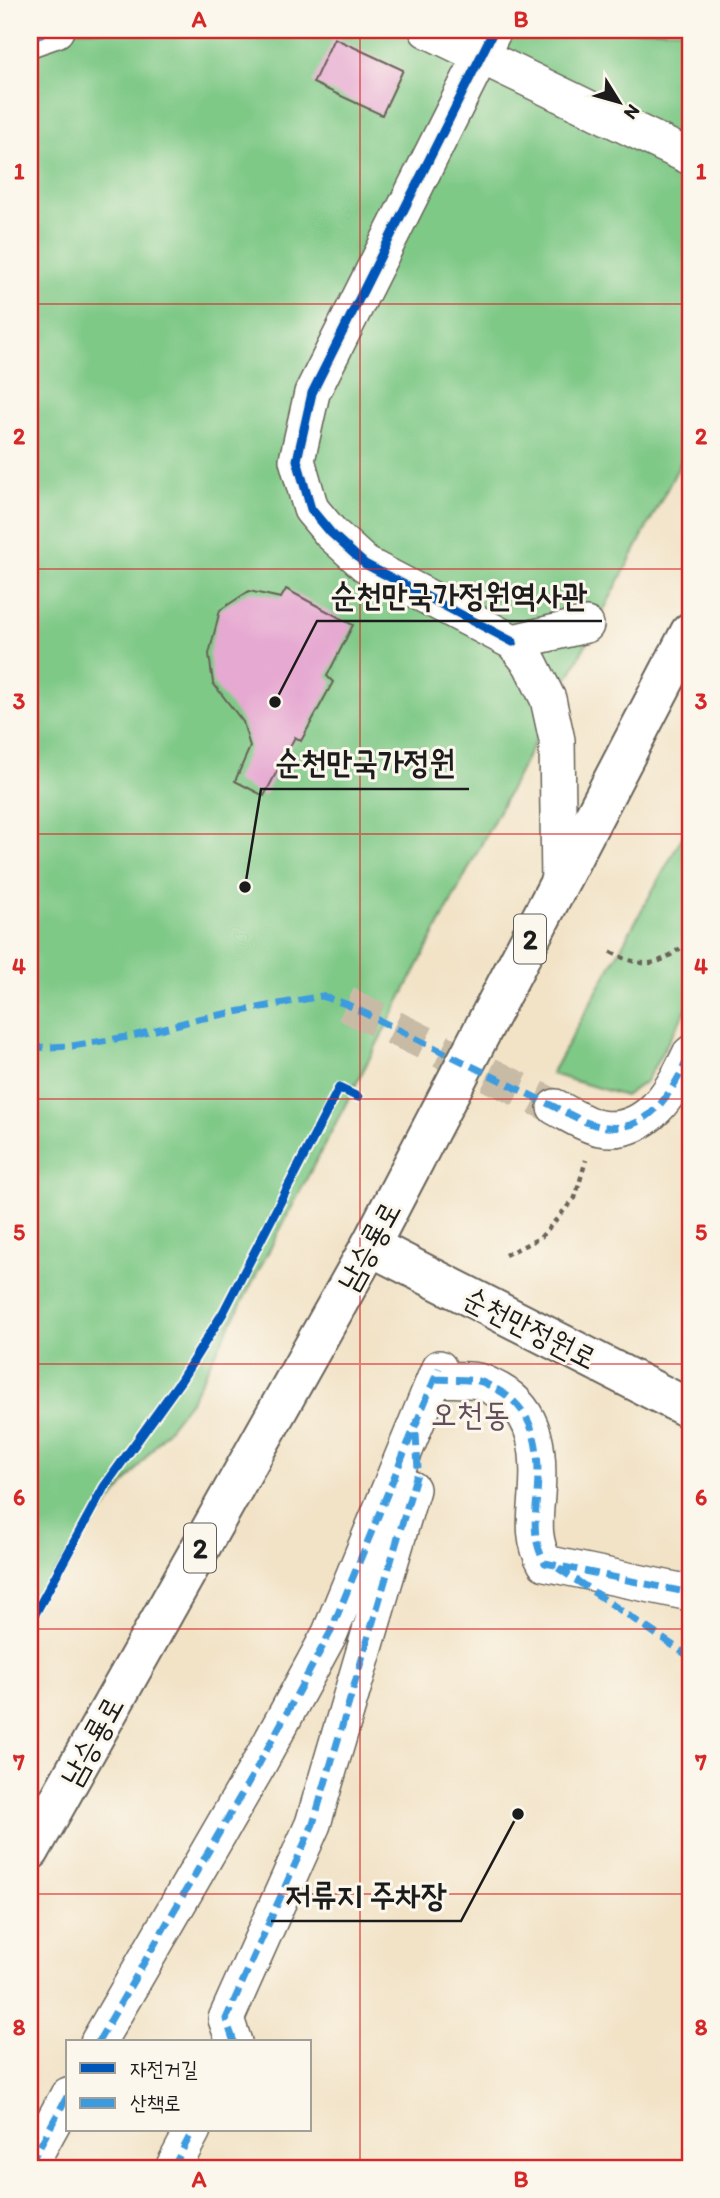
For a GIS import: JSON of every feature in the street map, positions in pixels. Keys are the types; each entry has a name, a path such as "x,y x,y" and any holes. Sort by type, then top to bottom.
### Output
{"main road":[{"name":"남승룡로","path":"30,1850 370,1247 690,632"},
{"name":"순천만정원로","path":"370,1247 690,1409"}],"street":[{"path":"30,39 57,30"},
{"path":"427,30 488,43 690,157"},
{"path":"488,43 313,393 297,460 311,509 331,533 365,564 513,642 530,663 548,699 557,740 559,885"},
{"path":"513,642 586,625"},
{"path":"555,1107 600,1128 619,1128 640,1122 659,1107 676,1084 690,1054"},
{"path":"99,2040 259,1764 330,1633 437,1373 481,1381 505,1394 523,1410 533,1429 538,1458 534,1526 538,1551 545,1563 690,1593"},
{"path":"233,2040 226,2019 317,1811 418,1470 415,1427"},
{"path":"30,2164 66,2099"},
{"path":"173,2168 192,2132"}],"path":[{"path":"611,952 627,960 651,965 670,957 690,941"},
{"path":"505,1255 540,1238 575,1198"}],"green space":[{"path":"30,30 690,30 690,445 191,1400 42,1589 30,1612"},
{"path":"690,823 690,1003 646,1081 625,1096 551,1074"}],"building":[{"path":"334,38 403,70 382,115 313,83"},
{"path":"286,589 353,625 327,676 333,682 301,741 295,737 264,796 235,781 250,747 243,722 213,683 209,654 220,610 249,591 281,598"}],"tunnel":[{"path":"346,1004 555,1107"}],"marked path":[{"path":"30,39 56,30"},
{"path":"30,1048 72,1046 133,1036 198,1019 322,996 346,1004 583,1121 604,1127 622,1127 650,1114 672,1088 690,1054"},
{"path":"99,2040 259,1764 330,1633 439,1368"},
{"path":"435,1379 486,1383 511,1399 529,1422 534,1435 538,1464 536,1538 545,1563 690,1593"},
{"path":"233,2040 226,2019 313,1824 418,1470 416,1433"},
{"path":"558,1568 690,1657"},
{"path":"30,2164 66,2099"},
{"path":"173,2168 192,2132"}],"cycle path":[{"path":"494,30 312,393 297,460 311,509 331,533 365,564 513,642"},
{"path":"30,1623 104,1487 181,1380 223,1313 339,1088 358,1097"}],"place":[{"name":"순천만국가정원역사관","path":"275,702"},
{"name":"순천만국가정원","path":"245,887"},
{"name":"저류지 주차장","path":"518,1814"}],"district":[{"name":"오천동","path":"470,1413"}]}
